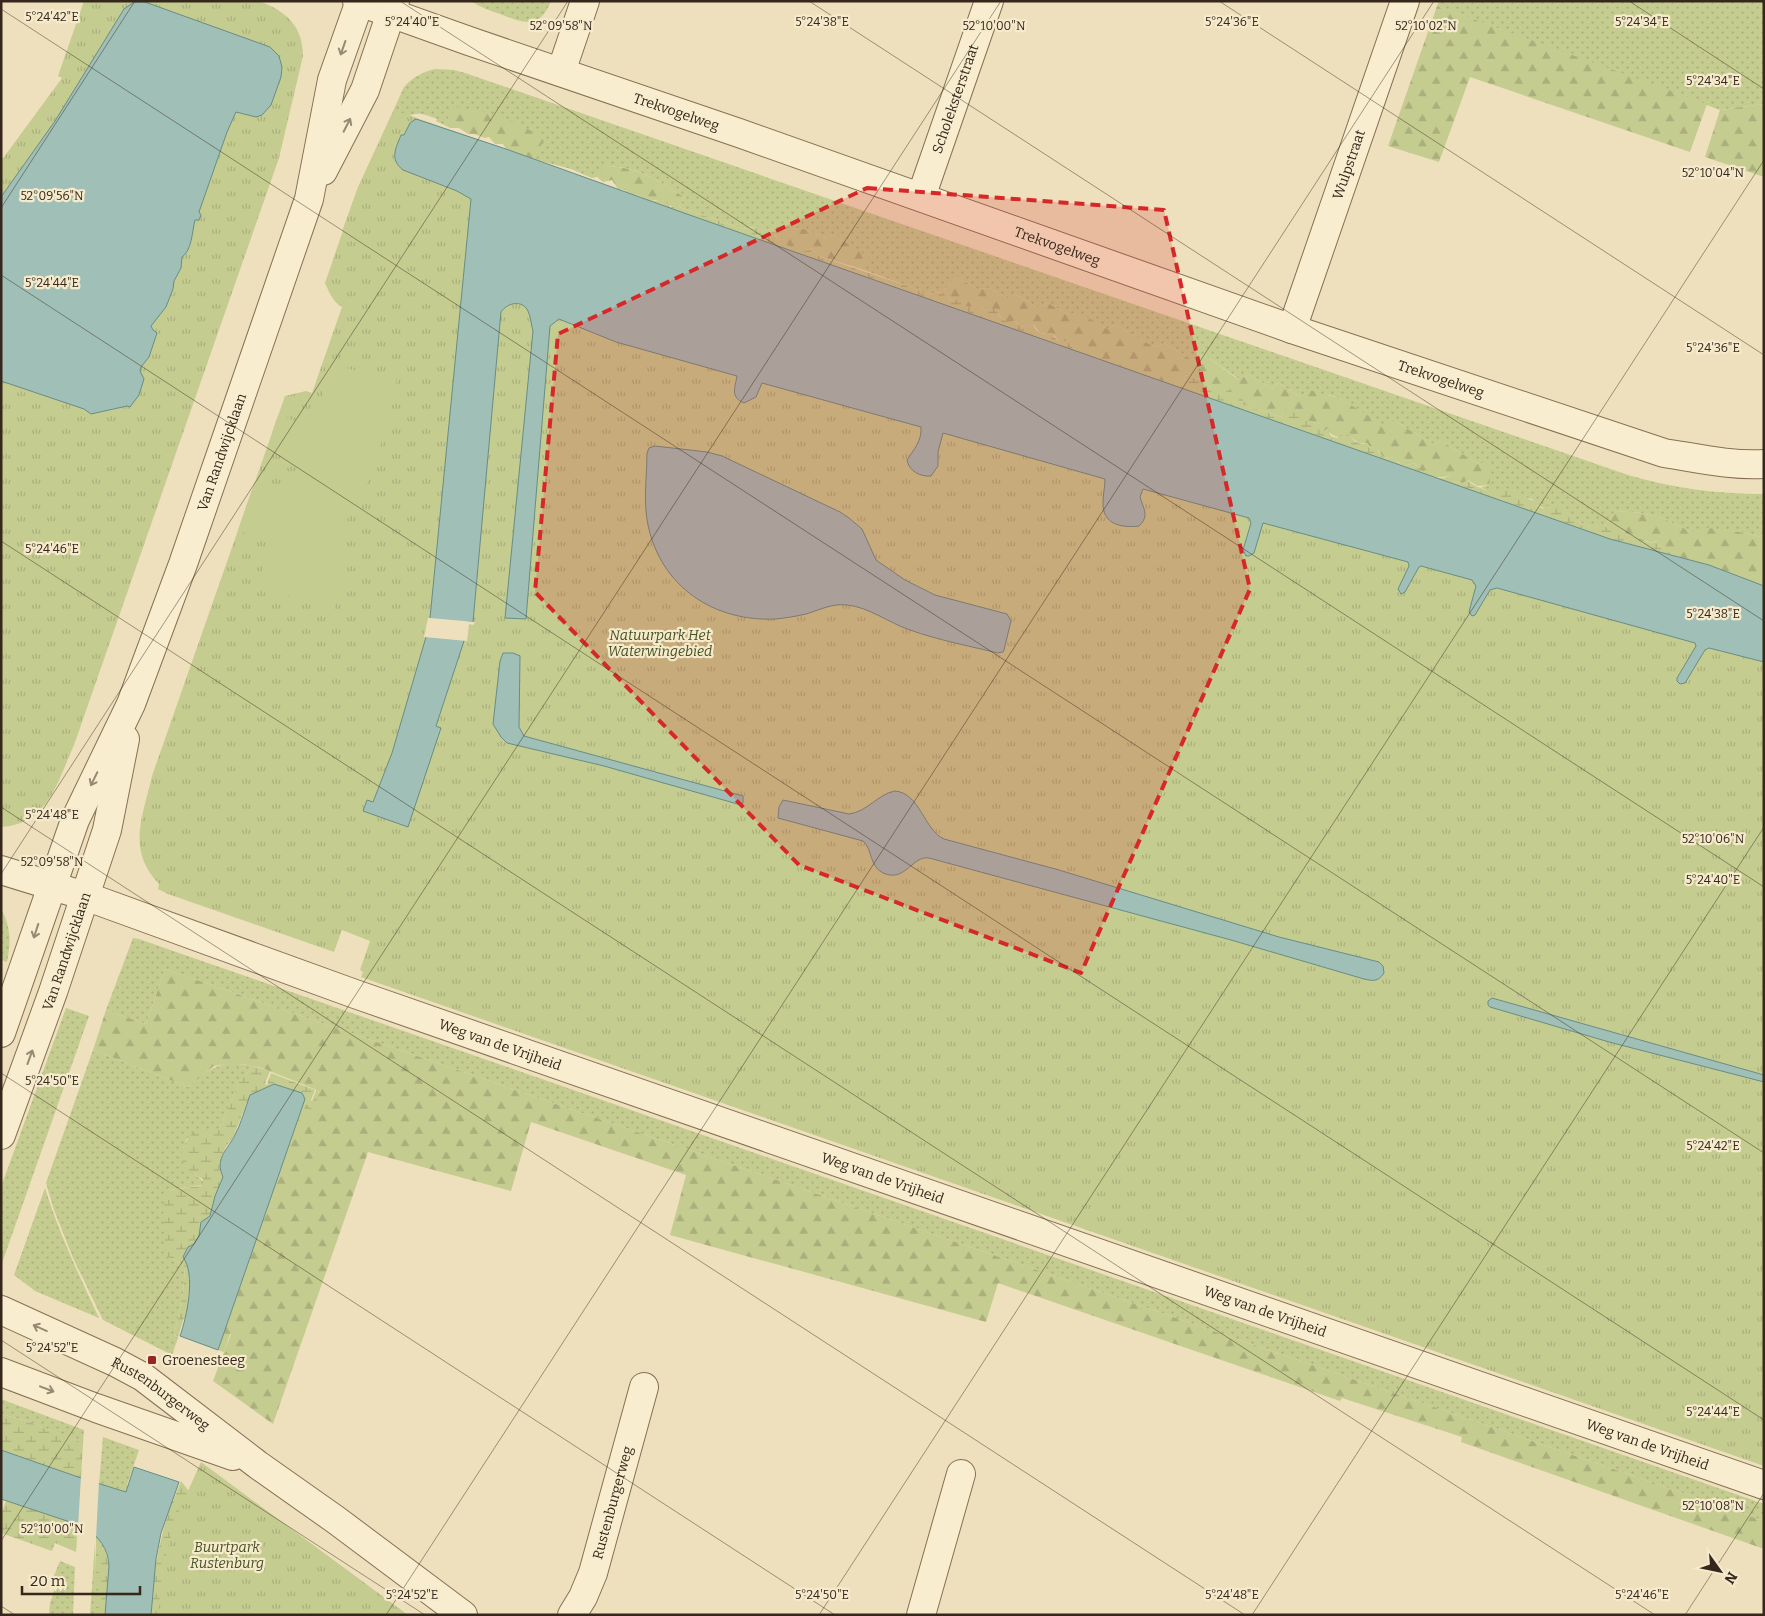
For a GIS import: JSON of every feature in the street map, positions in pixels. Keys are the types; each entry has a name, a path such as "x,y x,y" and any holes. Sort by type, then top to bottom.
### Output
{"street":[{"path":"561,72 585,1"},
{"name":"Scholeksterstraat","path":"921,197 989,1"},
{"name":"Wulpstraat","path":"1292,329 1405,1"},
{"name":"Trekvogelweg","path":"359,2 393,7 561,72 1292,329 1664,453 1713,460 1764,464"},
{"name":"Van Randwijcklaan","path":"1,1033 75,820 131,704 183,564 309,199 332,80 359,2"},
{"name":"Van Randwijcklaan","path":"309,199 365,90 393,7"},
{"name":"Van Randwijcklaan","path":"1,1136 53,992 107,830 131,704"},
{"name":"Weg van de Vrijheid","path":"1,870 85,896 374,1000 1764,1485"},
{"name":"Rustenburgerweg","path":"1,1310 116,1362 143,1377 258,1465 464,1615"},
{"name":"Rustenburgerweg","path":"1,1372 96,1408 258,1465"},
{"name":"Rustenburgerweg","path":"572,1615 583,1597 593,1573 644,1387"},
{"path":"922,1615 961,1474"}],"highlighted area":[{"path":"867,188 1164,210 1250,589 1081,973 799,865 535,592 558,334"}],"green space":[{"path":"84,1 259,1 285,15 291,21 300,36 303,56 279,158 74,745 56,786 41,809 30,818 17,824 1,827 1,161 62,78 58,76"},
{"path":"471,1 551,1 542,17 530,22 516,20 485,9"},
{"path":"1439,1 1764,1 1764,104 1720,110 1437,6"},
{"path":"1437,6 1707,104 1690,152 1470,77 1439,162 1388,146"},
{"path":"435,69 454,70 465,73 1628,475 1695,489 1729,493 1764,494 1764,538 1746,533 1702,528 1694,533 1662,518 1641,513 1616,511 1605,525 1589,526 1536,505 1532,499 1496,491 1487,491 1481,487 1489,485 1479,464 1441,441 1432,444 1395,421 1384,426 1339,398 1329,395 1301,397 1278,383 1272,389 1250,375 1239,379 1204,355 1192,360 1165,343 1154,347 1116,325 1107,329 1077,312 1069,315 1048,303 1038,308 1017,295 1007,298 988,288 977,289 957,277 943,292 925,294 861,269 868,257 834,235 823,237 804,229 790,228 776,236 760,228 751,227 743,229 679,207 684,197 637,171 605,166 597,177 592,178 571,169 533,159 544,138 455,108 444,125 436,121 437,119 426,115 416,114 409,116 350,234 342,231 358,188 404,87 418,75"},
{"path":"1764,104 1764,177 1705,157 1720,110"},
{"path":"455,107 508,119 545,138 533,159 506,149 503,144 495,144 489,137 485,138 468,134 459,128 450,128 444,125"},
{"name":"Natuurpark Het Waterwingebied","path":"394,110 1764,594 1764,1466 361,977 363,972 360,970 370,941 342,930 334,952 158,889 159,884 149,871 140,845 142,819 152,776 285,396 306,391 312,393 342,307 334,300 325,283 358,187"},
{"path":"604,166 637,171 684,197 679,207 674,207 668,205 663,200 650,200 630,191 618,189 612,180 603,182 597,177"},
{"path":"633,189 635,194 639,197 624,191"},
{"path":"647,196 654,201 663,198 670,207 679,207 743,229 755,227 767,230 781,243 788,245 796,251 805,251 811,248 819,256 913,288 925,294 943,292 950,299 959,299 968,306 979,304 986,311 996,308 998,315 1002,319 1015,321 1023,327 1033,324 1038,332 1043,334 1053,333 1054,337 1059,341 1068,341 1077,351 1090,350 1093,357 684,213 640,197"},
{"path":"789,228 804,229 823,237 834,235 869,257 861,269 819,256 811,248 802,252 793,250 788,246 780,244 776,236"},
{"path":"957,277 977,289 988,288 1007,298 1017,295 1038,308 1048,303 1069,315 1077,311 1107,329 1116,325 1154,347 1165,343 1192,360 1204,355 1238,379 1250,375 1272,389 1278,383 1301,397 1309,390 1339,398 1384,425 1395,421 1432,444 1441,441 1479,464 1487,460 1492,468 1489,485 1477,486 1468,480 1463,483 1455,482 1449,475 1445,477 1433,476 1418,469 1415,463 1403,466 1395,459 1383,457 1378,450 1372,450 1367,443 1358,443 1349,435 1336,436 1327,429 1323,432 1321,424 1283,415 1281,417 1252,409 1211,389 1206,382 1186,375 1183,383 1178,387 1093,357 1090,351 1077,351 1068,341 1059,341 1052,333 1040,333 1033,324 1028,327 1020,326 1015,321 1005,320 994,310 986,311 979,304 968,307 948,299 943,292"},
{"path":"333,365 397,380 375,467 342,529 341,585 334,611 257,585 271,545 238,530 254,484 286,489 299,465 272,433 278,415 313,427"},
{"path":"1186,375 1206,382 1211,389 1220,389 1233,393 1244,401 1243,404 1252,409 1281,417 1283,415 1281,412 1285,409 1297,410 1308,418 1309,421 1321,424 1323,431 1328,429 1331,436 1337,438 1340,435 1345,436 1350,433 1356,442 1361,444 1367,443 1370,448 1378,450 1384,457 1394,457 1403,466 1178,387 1184,381"},
{"path":"1415,463 1420,470 1427,470 1432,476 1403,466"},
{"path":"1449,475 1455,482 1463,483 1468,480 1475,486 1487,491 1496,491 1503,487 1533,501 1543,509 1546,505 1552,504 1570,512 1576,521 1589,526 1603,524 1613,532 1622,531 1630,536 1639,532 1646,541 1651,543 1657,541 1662,548 1672,548 1675,556 1610,539 1437,478 1444,478"},
{"path":"1616,511 1641,513 1662,518 1694,533 1701,527 1746,533 1764,538 1764,586 1709,565 1675,556 1671,548 1662,548 1657,541 1647,541 1639,533 1630,536 1622,531 1619,533 1611,532 1605,525"},
{"path":"1,909 7,922 9,935 7,962 1,960"},
{"path":"133,938 1764,1504 1764,1521 165,969 146,1024 106,1010"},
{"path":"165,969 1764,1521 1764,1549 1461,1442 1462,1437 1342,1398 1340,1401 998,1283 986,1322 670,1235 686,1175 531,1122 511,1191 368,1152 273,1424 213,1381 231,1334 224,1352 218,1350 305,1099 312,1114 319,1091 262,1068 243,1064 214,1066 188,1087 93,1050 106,1010 146,1024"},
{"path":"66,1008 89,1016 1,1266 1,1187"},
{"path":"93,1050 188,1087 218,1066 242,1064 253,1066 239,1082 219,1130 187,1138 183,1153 184,1163 203,1181 203,1185 169,1190 168,1257 185,1267 183,1293 174,1335 178,1338 172,1355 103,1320 73,1258 54,1210 46,1183"},
{"path":"253,1066 270,1071 265,1084 267,1085 271,1073 315,1090 312,1101 317,1088 319,1094 312,1115 302,1093 274,1084 250,1095 233,1138 226,1146 222,1156 221,1172 223,1177 215,1196 210,1216 201,1222 199,1236 187,1263 189,1293 186,1319 184,1318 178,1337 174,1335 183,1293 185,1267 168,1257 165,1244 163,1206 169,1190 201,1186 203,1183 203,1179 185,1167 182,1160 183,1148 190,1136 198,1130 219,1130 239,1082"},
{"path":"45,1188 63,1238 99,1318 35,1291 14,1275"},
{"path":"1,1399 84,1430 83,1443 27,1421 1,1414"},
{"path":"1,1414 27,1421 83,1443 81,1478 1,1450"},
{"path":"103,1437 139,1450 126,1492 99,1484"},
{"name":"Buurtpark Rustenburg","path":"201,1462 408,1615 158,1615 163,1568 175,1520"},
{"path":"181,1481 192,1495 168,1615 151,1615 153,1585 160,1543 172,1500"},
{"path":"6,1501 78,1524 76,1552 55,1543 52,1551 1,1533 1,1515"},
{"path":"96,1535 106,1554 108,1564 109,1583 105,1615 96,1615"},
{"path":"95,1543 97,1601 96,1615 90,1615"},
{"path":"60,1561 75,1567 73,1615 49,1615 50,1603 56,1585 51,1583"}],"water":[{"path":"134,2 145,2 270,47 279,56 282,67 281,77 271,105 262,115 256,117 236,112 227,132 199,212 201,215 199,220 195,220 190,245 182,257 181,268 174,281 166,307 151,326 157,333 149,357 141,367 140,371 144,379 139,395 130,407 127,406 91,414 84,409 1,381 1,197 55,121 124,9"},
{"path":"416,119 506,149 1610,539 1709,565 1764,586 1764,662 1709,648 1705,650 1685,683 1680,684 1677,678 1696,646 1695,643 1497,588 1490,590 1475,615 1472,616 1469,612 1476,586 1472,580 1421,566 1405,592 1401,594 1398,589 1409,566 1408,562 1263,523 1254,553 1246,556 1243,550 1251,523 1249,518 1143,489 1140,497 1145,512 1144,519 1139,526 1120,525 1109,520 1104,510 1105,479 943,433 938,452 938,466 931,476 923,475 913,470 907,460 919,441 921,427 762,383 756,397 744,403 737,398 734,392 737,376 616,342 559,319 550,326 526,619 505,618 533,331 528,311 522,305 515,304 507,306 501,312 473,622 467,622 464,641 436,726 441,728 408,827 363,811 367,800 373,802 392,753 430,618 471,199 457,191 403,170 396,162 395,153 401,135 404,135 410,123"},
{"path":"655,446 707,452 722,456 840,512 862,529 876,560 905,580 935,595 1007,614 1011,621 1003,652 998,653 921,634 855,606 837,605 806,614 776,619 753,618 732,614 712,607 678,583 665,566 655,547 648,525 645,498 647,453 649,448"},
{"path":"503,653 513,653 520,656 519,727 524,736 743,796 743,803 741,805 604,766 507,743 493,724 500,661"},
{"path":"895,791 903,793 910,798 931,828 944,839 1059,870 1279,937 1379,962 1383,966 1384,973 1375,980 1364,979 1231,940 929,858 918,860 898,874 883,873 875,866 863,841 778,818 779,807 783,800 849,814 861,810"},
{"path":"1492,998 1764,1075 1764,1082 1609,1042 1490,1007 1488,1001"},
{"path":"274,1084 302,1093 305,1099 218,1350 180,1336 190,1285 187,1265 183,1257 188,1247 194,1244 199,1236 201,1222 210,1216 215,1196 223,1177 220,1165 221,1160 241,1122 250,1095"},
{"path":"1,1450 126,1492 134,1467 179,1482 161,1533 156,1559 151,1615 105,1615 109,1566 105,1548 95,1535 85,1527 1,1499"}],"pier":[{"path":"428,618 475,622 473,625 469,624 467,641 424,637"},
{"path":"81,1476 99,1481 96,1538 78,1527"}],"place":[{"name":"Groenesteeg","path":"152,1360"}]}
